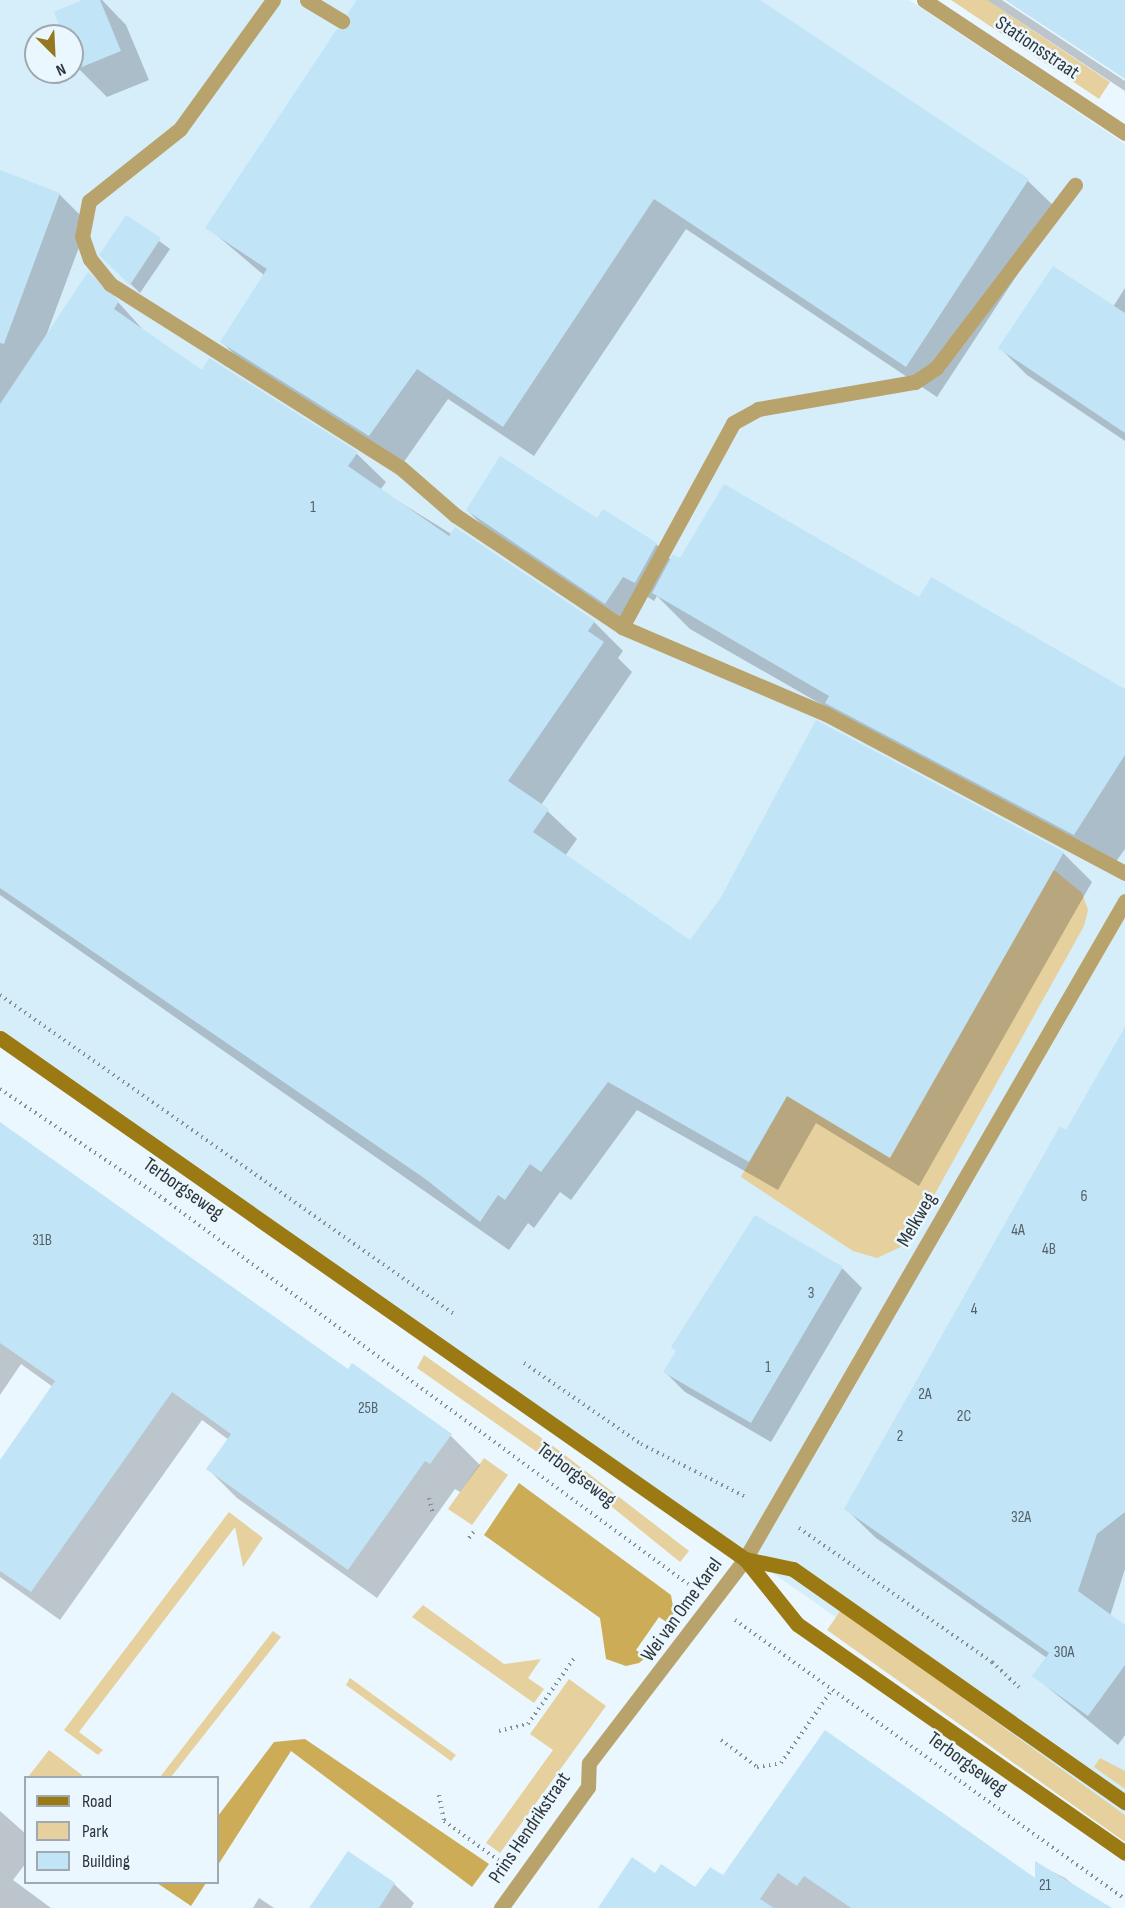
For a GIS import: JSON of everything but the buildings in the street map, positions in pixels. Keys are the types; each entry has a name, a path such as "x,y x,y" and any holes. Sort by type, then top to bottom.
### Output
{"main road":[{"name":"Terborgseweg","path":"0,1038 745,1559 797,1624 1125,1853"},
{"name":"Terborgseweg","path":"745,1559 793,1569 1125,1802"}],"street":[{"path":"273,0 180,129 89,201 82,236 90,259 110,284 401,468 455,515 622,627 826,714 1125,873"},
{"path":"307,0 342,21"},
{"name":"Stationsstraat","path":"924,0 1125,133"},
{"path":"622,627 733,423 758,409 915,382 936,368 1075,184"},
{"name":"Melkweg","path":"745,1559 1125,901"},
{"name":"Wei van Ome Karel","path":"653,1686 745,1559"},
{"name":"Prins Hendrikstraat","path":"501,1908 588,1787 589,1762 626,1712 653,1686"}],"path":[{"path":"0,995 465,1322"},
{"name":"Terborgseweg","path":"0,1089 165,1200 831,1691 1125,1899"},
{"path":"513,1356 641,1444 774,1511 992,1662 1025,1693"},
{"path":"429,1498 433,1514"},
{"path":"469,1538 475,1530"},
{"path":"499,1731 528,1724 575,1657"},
{"path":"721,1740 757,1767 782,1763 831,1691"},
{"path":"439,1795 444,1821 523,1878"}],"shaded area":[{"path":"0,0 909,0 1125,144 1125,1820 0,1031"},
{"path":"519,1483 671,1595 674,1613 668,1623 659,1617 636,1650 646,1657 639,1663 626,1666 606,1659 600,1618 484,1535"},
{"path":"305,1739 489,1864 472,1887 291,1751 219,1863 219,1815 274,1742"},
{"path":"158,1884 205,1884 191,1906"}],"green space":[{"path":"951,0 987,0 1110,82 1099,99"},
{"path":"1054,870 1082,893 1088,910 1084,926 907,1244 877,1258 853,1251 741,1177 787,1096"},
{"path":"424,1355 557,1449 689,1551 680,1562 591,1490 417,1368"},
{"path":"484,1458 508,1475 472,1525 448,1509"},
{"path":"229,1512 263,1538 243,1567 235,1527 79,1732 103,1750 98,1755 64,1730"},
{"path":"423,1605 504,1664 541,1659 528,1678 544,1689 534,1703 412,1617"},
{"path":"841,1610 1125,1815 1125,1842 827,1630"},
{"path":"273,1631 281,1637 172,1776 161,1776"},
{"path":"350,1678 456,1755 451,1761 346,1685"},
{"path":"569,1679 606,1706 500,1853 486,1843 553,1750 530,1734"},
{"path":"49,1750 82,1775 82,1776 29,1776"},
{"path":"1100,1758 1125,1771 1125,1789 1094,1767"}]}
